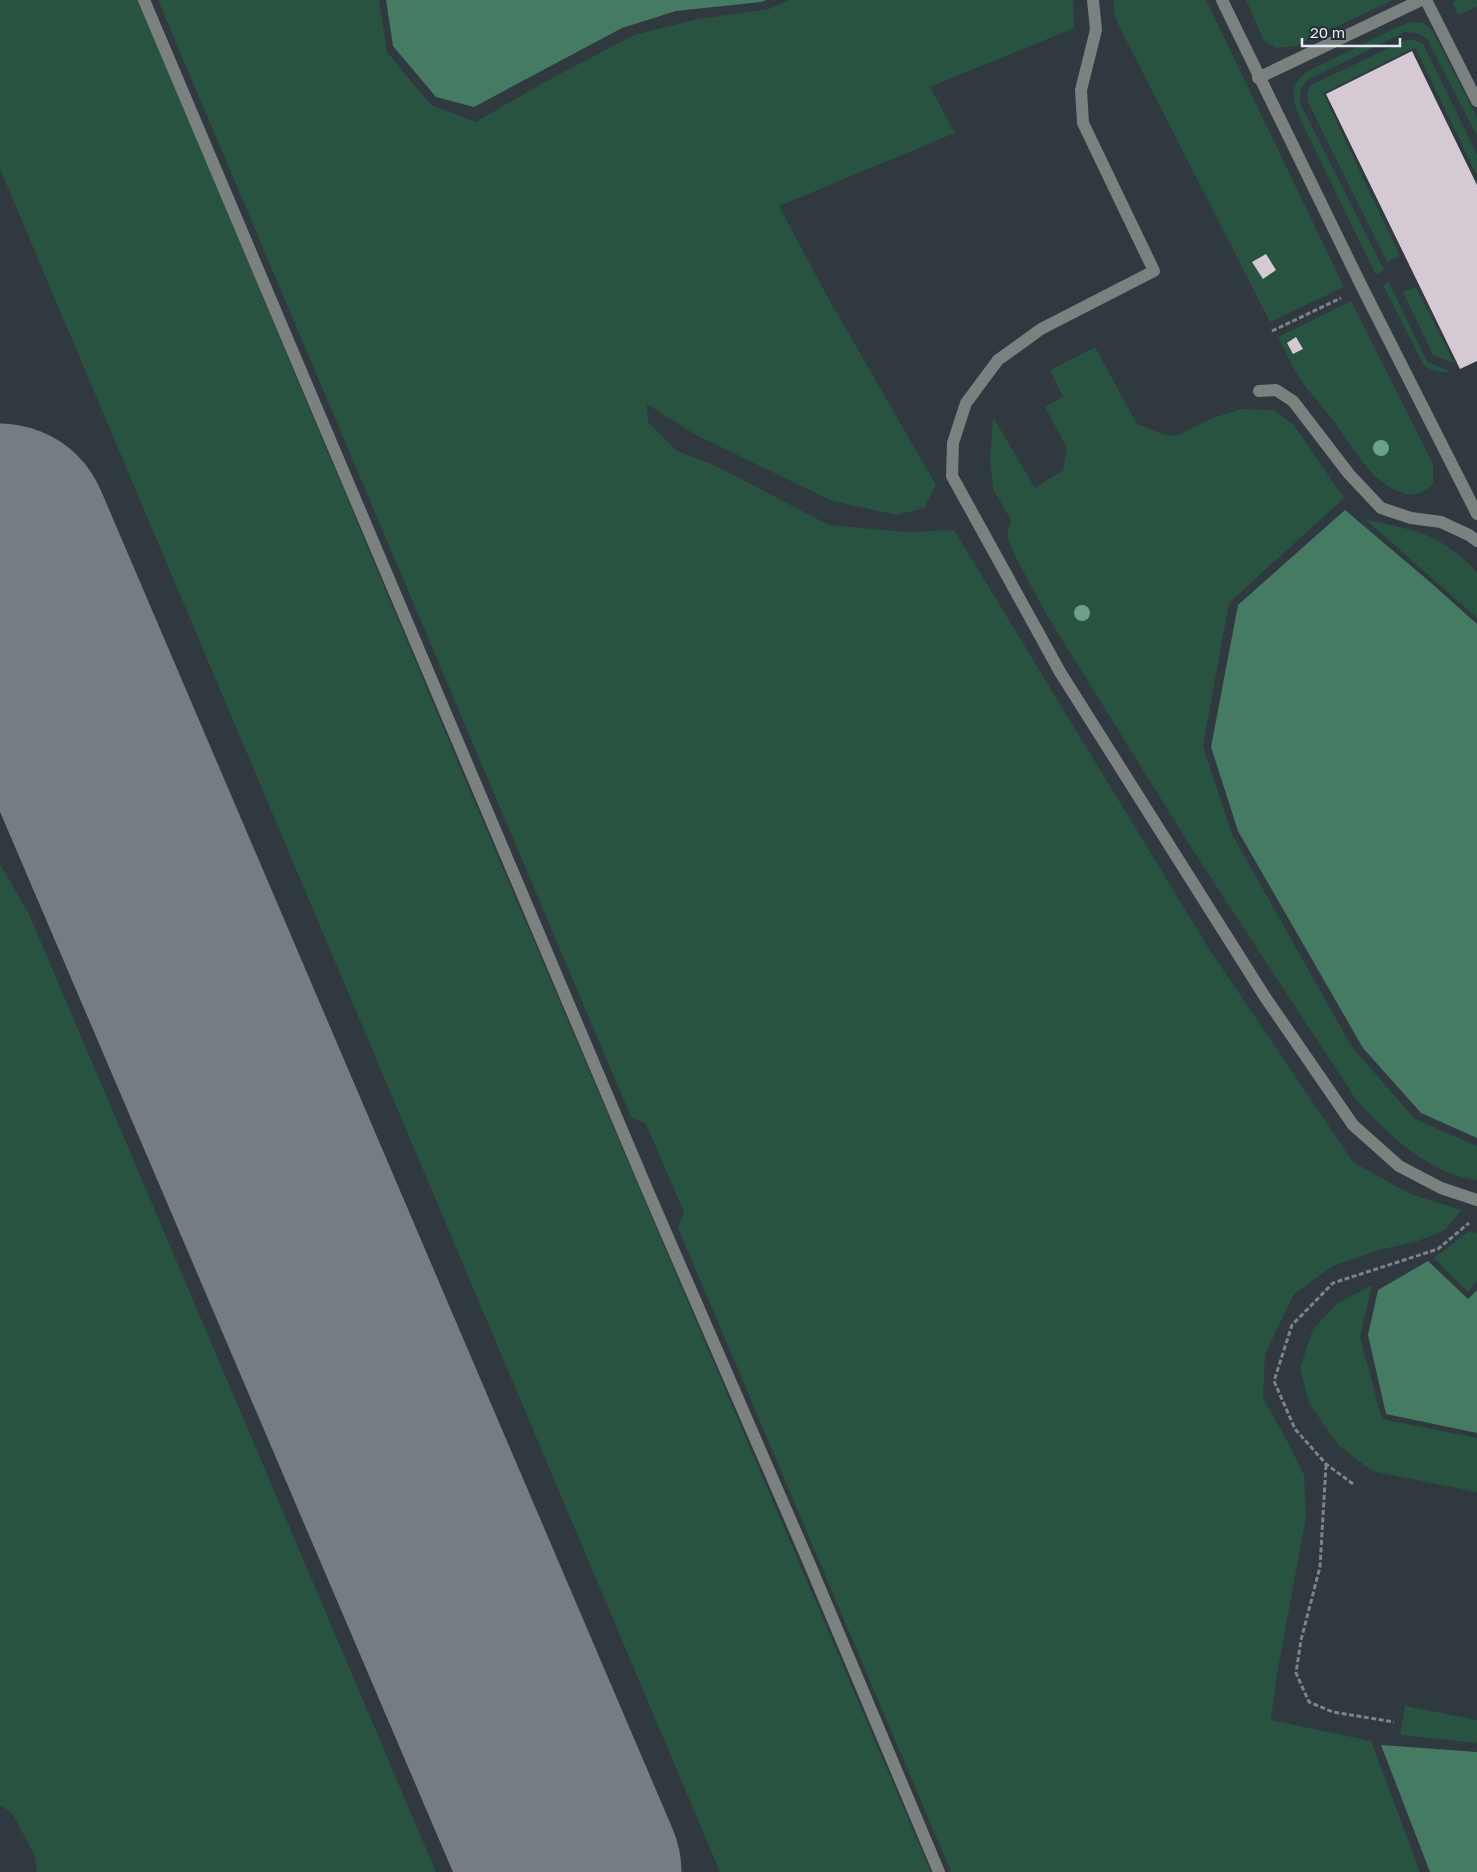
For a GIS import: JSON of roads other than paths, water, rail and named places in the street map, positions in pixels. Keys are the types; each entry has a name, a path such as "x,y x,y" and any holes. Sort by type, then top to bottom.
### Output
{"lane":[{"path":"144,0 647,1189 810,1565 939,1872"},
{"path":"1093,0 1096,30 1081,90 1084,123 1154,271 1041,329 998,360 966,403 952,444 952,476 1066,680 1265,997 1354,1124 1399,1166 1441,1188 1477,1200"},
{"path":"1222,0 1258,78 1366,296 1477,514"},
{"path":"1258,78 1421,0"},
{"path":"1426,0 1477,101"},
{"path":"1259,391 1276,390 1294,401 1349,474 1381,508 1411,518 1441,522 1469,535 1477,541"}]}
